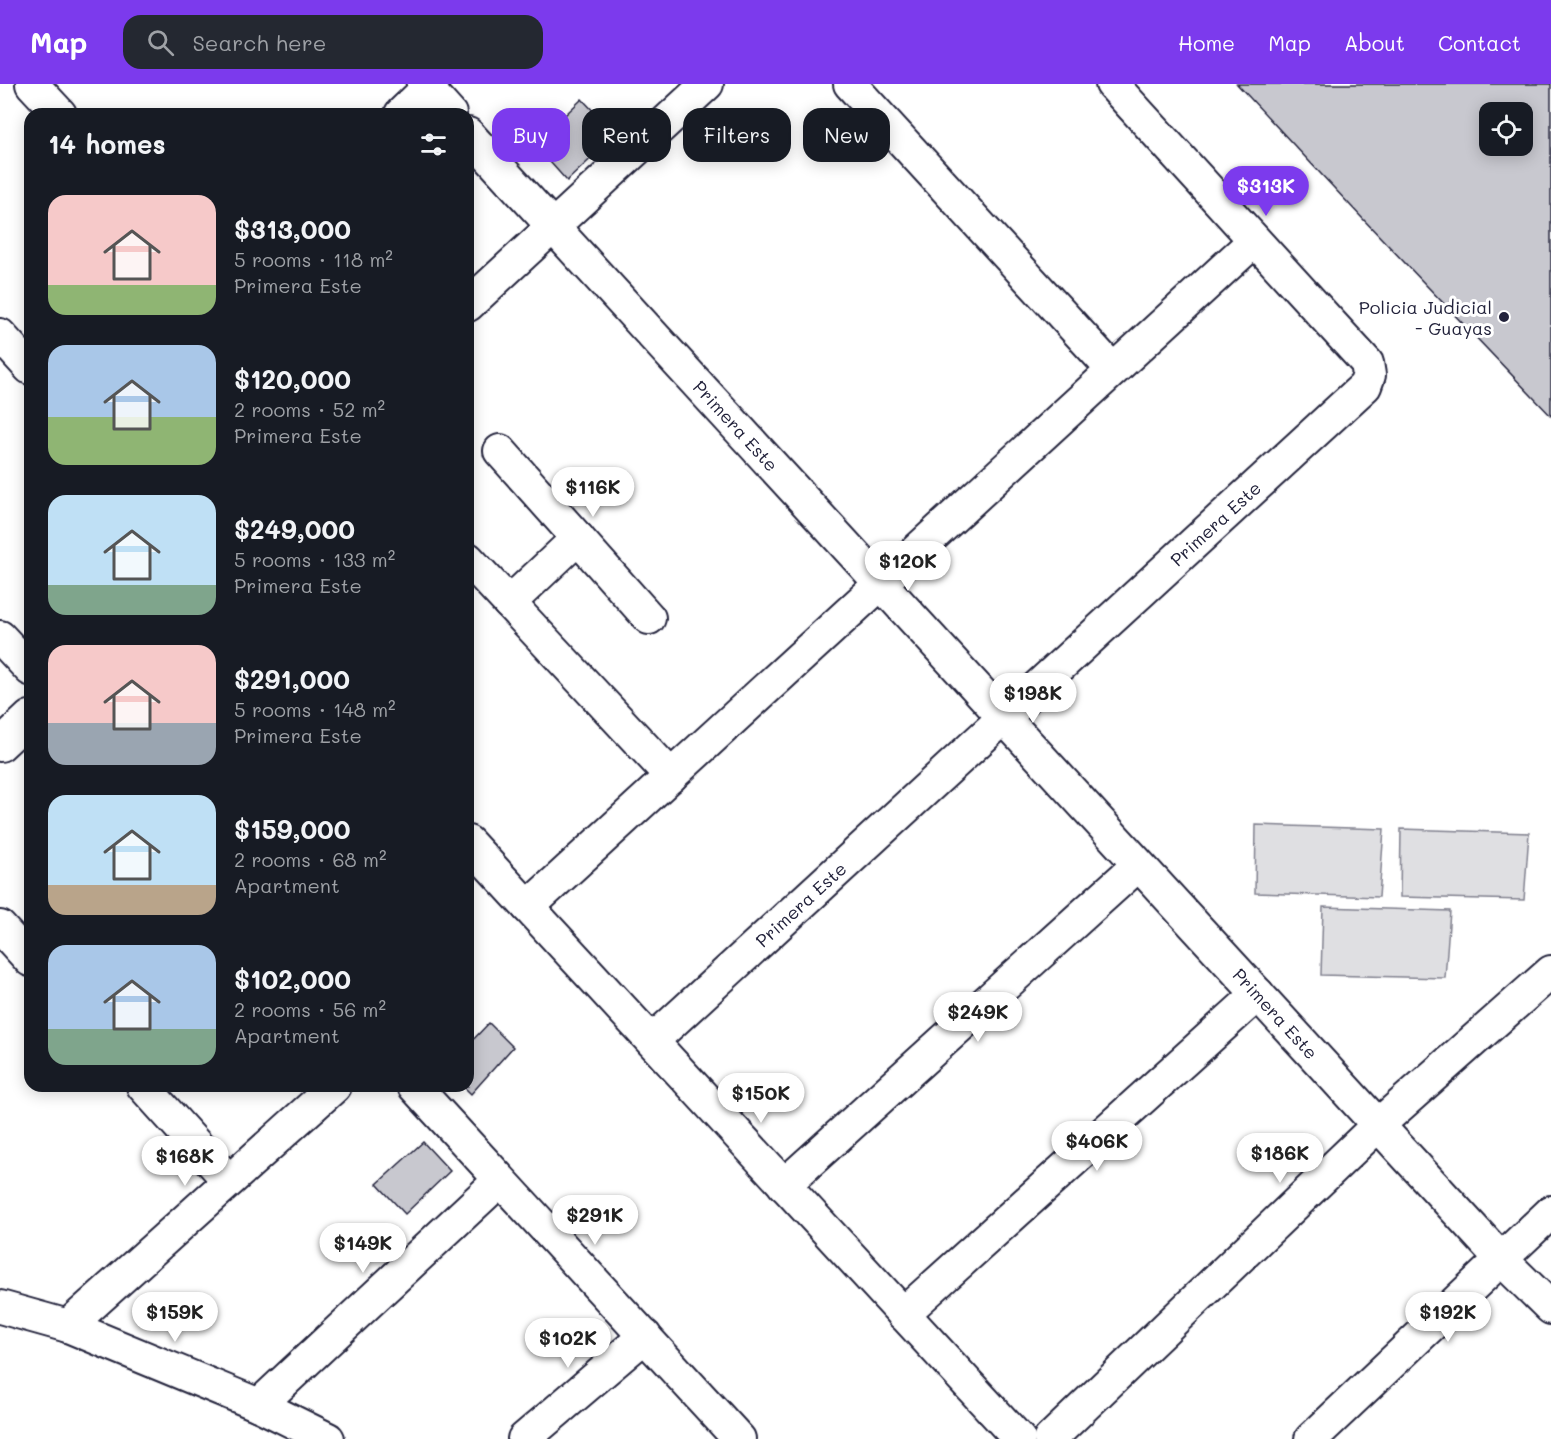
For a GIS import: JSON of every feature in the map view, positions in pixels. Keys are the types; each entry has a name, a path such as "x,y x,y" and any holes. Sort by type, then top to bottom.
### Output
{"street":[{"path":"32,84 54,108"},
{"path":"474,299 707,84"},
{"path":"850,84 1113,370"},
{"path":"528,907 1254,241 1112,84"},
{"path":"407,108 427,86 445,108"},
{"name":"Primera Este","path":"474,140 1501,1259 1551,1308"},
{"name":"Primera Este","path":"652,1041 1365,386 1369,375 1367,363 1254,241"},
{"path":"0,335 24,361"},
{"path":"500,451 649,618"},
{"path":"508,603 578,538"},
{"path":"474,566 671,776"},
{"path":"0,636 24,662"},
{"path":"0,745 24,723"},
{"path":"474,848 1019,1439"},
{"path":"784,1185 1138,865"},
{"path":"0,927 24,953"},
{"path":"1050,1439 1378,1125 1551,972"},
{"path":"903,1314 1257,994"},
{"path":"148,1092 229,1181"},
{"path":"68,1326 328,1092"},
{"path":"419,1092 739,1439"},
{"path":"259,1405 500,1180"},
{"path":"1311,1439 1551,1212"},
{"path":"0,1307 68,1326 259,1405 328,1439"},
{"path":"524,1439 645,1336"}],"shaded area":[{"path":"1256,825 1384,829 1379,897 1255,893"},
{"path":"1401,829 1529,833 1524,900 1400,897"},
{"path":"1323,907 1450,911 1445,978 1321,975"}],"building":[{"name":"Policia Judicial - Guayas","path":"1237,84 1551,84 1551,416 1363,219"},
{"path":"582,99 590,108 582,108 582,162 587,162 567,181 550,162 570,162 570,110"},
{"path":"489,1023 513,1047 474,1091 474,1039"},
{"path":"423,1142 450,1171 405,1214 377,1184"}],"place":[{"name":"Policia Judicial - Guayas","path":"1504,317"}]}
